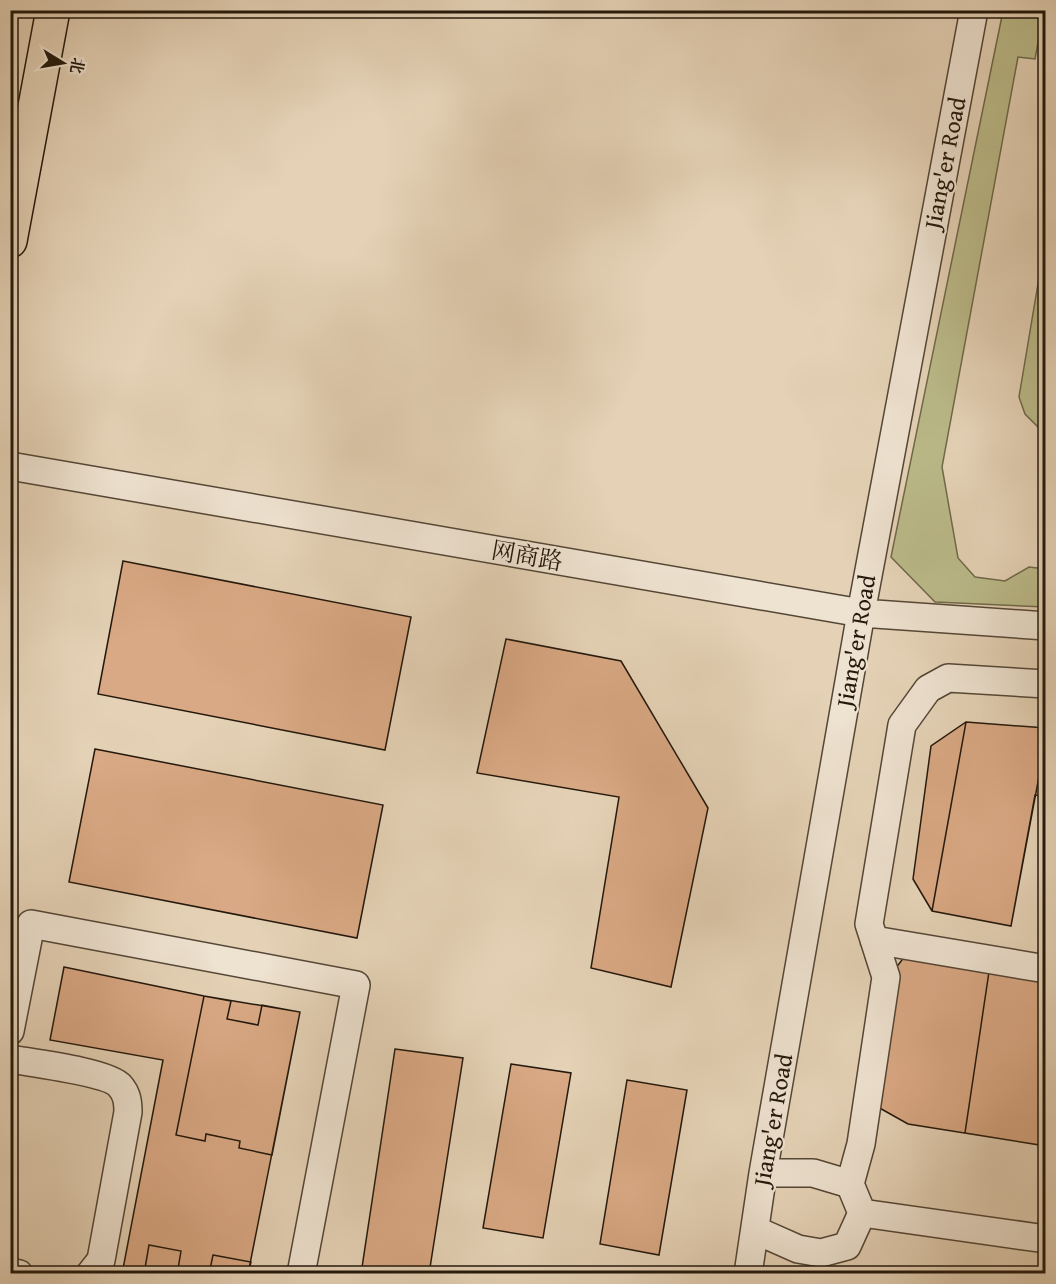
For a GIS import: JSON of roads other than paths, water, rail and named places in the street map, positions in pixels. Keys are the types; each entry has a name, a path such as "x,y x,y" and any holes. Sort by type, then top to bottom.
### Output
{"main road":[{"path":"10,241 52,10"}],"street":[{"name":"Jiang'er Road","path":"748,1274 763,1173 861,614 974,10"},
{"name":"网商路","path":"10,466 861,614 1046,626"},
{"path":"755,1230 798,1249 819,1263 847,1246 862,1213 850,1184 861,1144 886,977 868,924 902,725 928,689 948,678 1046,684"},
{"path":"10,1031 31,924 356,985 301,1274"},
{"path":"874,940 1046,969"},
{"path":"10,1059 100,1075 119,1084 127,1097 128,1112 100,1260 90,1274"},
{"path":"763,1173 813,1173 850,1184"},
{"path":"862,1213 1046,1239"},
{"path":"10,1272 19,1274"}]}
